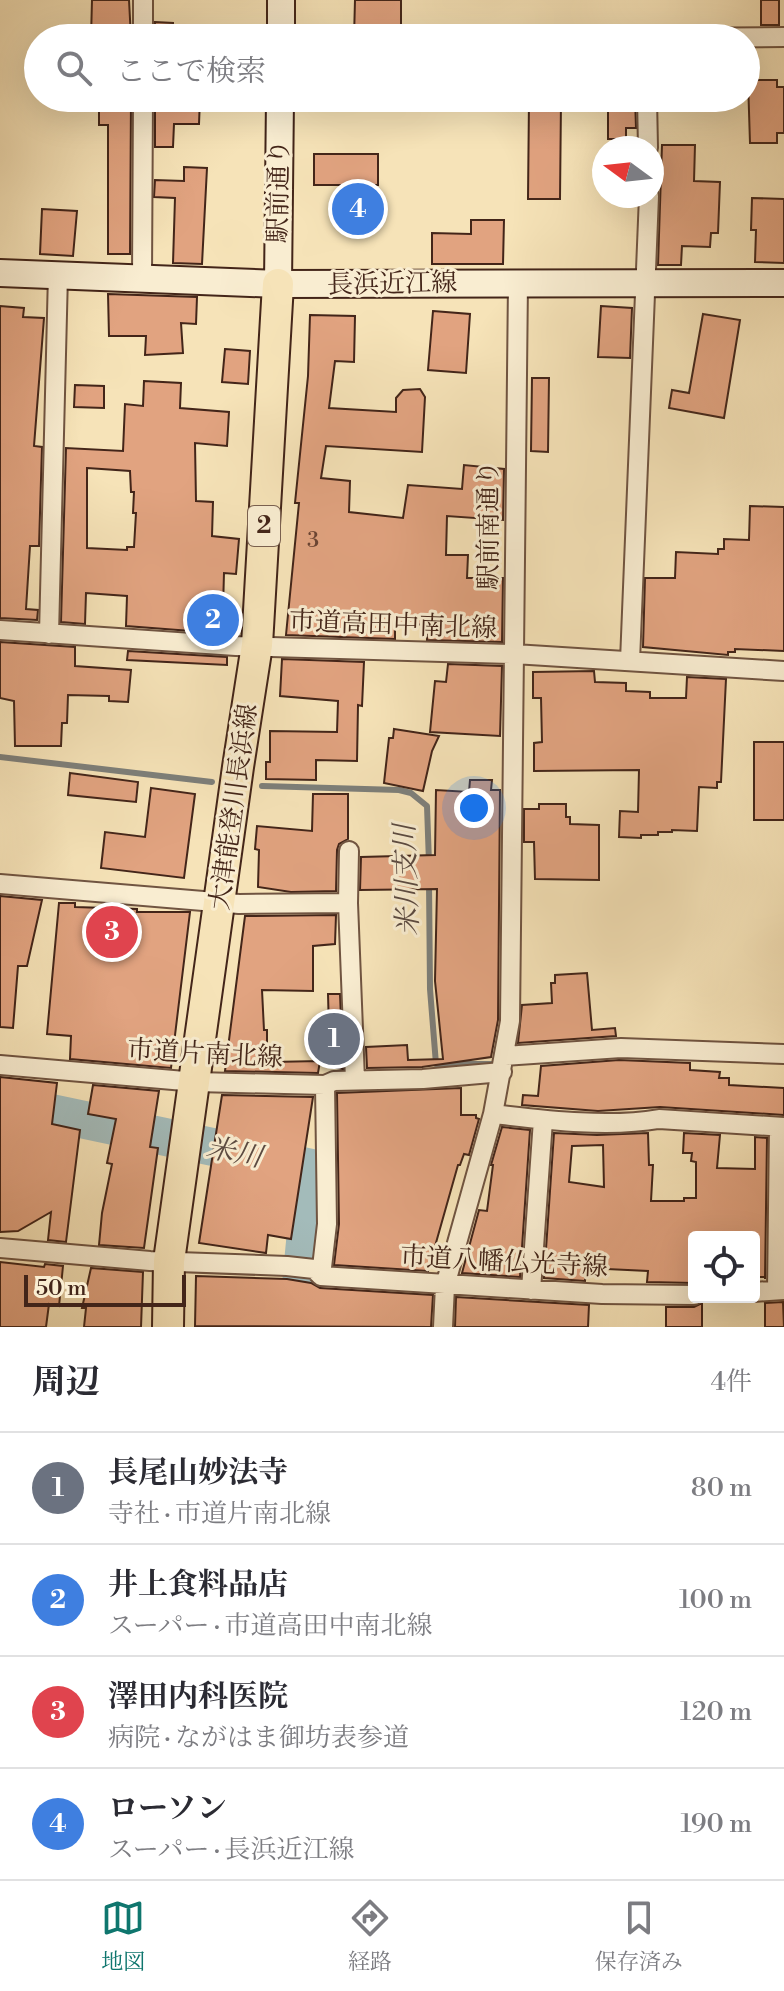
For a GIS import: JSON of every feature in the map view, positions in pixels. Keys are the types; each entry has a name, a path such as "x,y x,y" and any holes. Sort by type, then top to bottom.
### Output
{"main road":[{"path":"281,0 281,24"},
{"name":"駅前通り","path":"278,284 280,112"},
{"name":"長浜近江線","path":"0,273 278,284 784,283"},
{"name":"大津能登川長浜線","path":"168,1327 169,1261 257,645 278,284"}],"street":[{"path":"143,0 143,24"},
{"path":"760,37 784,37"},
{"path":"142,277 143,112"},
{"path":"647,112 648,136"},
{"path":"630,661 648,208"},
{"path":"49,634 58,274"},
{"name":"駅前南通り","path":"443,1327 445,1286 493,1114 510,1021 518,282"},
{"name":"市道高田中南北線","path":"0,630 236,646 514,654 784,671"},
{"path":"349,851 355,1080"},
{"path":"0,884 239,904 348,903"},
{"name":"市道片南北線","path":"0,1065 196,1082 325,1085 334,1081 423,1079 503,1064 621,1048 784,1054"},
{"path":"317,1272 327,1224 325,1085"},
{"path":"493,1114 543,1120 642,1122 659,1119 782,1127 780,1290 760,1292"},
{"path":"531,1290 543,1120"},
{"path":"0,1248 169,1261"},
{"name":"市道八幡仏光寺線","path":"169,1261 287,1266 445,1286 688,1295"}],"building":[{"path":"92,0 129,0 130,24 91,24"},
{"path":"355,0 401,0 401,24 354,24"},
{"path":"761,0 779,0 779,25 761,25"},
{"path":"760,80 777,80 777,87 784,87 784,133 777,133 777,143 750,143 749,112 760,112"},
{"path":"99,112 131,112 130,254 108,254 108,125 99,125"},
{"path":"155,112 199,112 199,124 174,124 173,147 155,147"},
{"path":"529,112 561,112 560,199 528,199"},
{"path":"608,112 635,112 636,128 626,128 626,136 608,136"},
{"path":"664,145 695,145 694,181 720,182 718,233 711,233 710,247 682,246 681,265 658,265 660,208 664,208"},
{"path":"314,154 378,154 378,185 314,185"},
{"path":"184,167 207,168 202,264 173,263 175,198 154,197 155,180 184,181"},
{"path":"752,198 784,199 784,263 755,262 756,230 751,230"},
{"path":"42,209 77,211 73,256 40,254"},
{"path":"471,220 504,220 503,264 432,264 432,233 471,234"},
{"path":"108,294 197,297 196,324 181,323 183,353 145,355 146,336 109,336"},
{"path":"0,306 24,308 23,317 44,318 34,446 42,447 39,546 30,546 26,609 38,610 37,620 0,618"},
{"path":"601,306 632,308 630,358 598,357"},
{"path":"433,311 470,314 466,373 428,370"},
{"path":"703,314 740,320 724,418 669,408 672,390 689,393"},
{"path":"310,315 355,316 354,362 335,361 329,408 396,412 396,398 403,390 420,389 425,397 422,452 326,446 321,478 350,481 349,512 403,518 408,485 462,489 464,465 504,469 503,520 447,516 446,555 468,555 467,578 503,578 502,642 427,640 428,625 395,623 395,639 286,635 299,503 295,503 308,376"},
{"path":"225,349 250,351 248,384 222,382"},
{"path":"532,378 549,378 548,452 531,451"},
{"path":"144,381 181,383 180,408 229,412 227,446 195,443 196,501 213,502 212,536 239,539 236,574 224,573 223,608 231,608 230,634 126,626 127,596 86,593 85,624 61,622 66,448 123,451 125,404 143,406","holes":["87,468 130,471 131,492 134,492 133,513 136,513 134,547 127,547 127,550 87,548"]},
{"path":"75,385 104,386 104,408 74,407"},
{"path":"750,506 784,507 784,651 735,649 728,655 643,647 645,578 675,578 676,552 718,554 718,549 724,549 724,539 749,540"},
{"path":"0,642 75,647 75,666 131,670 128,702 109,701 109,696 68,695 67,723 62,723 61,746 15,746 14,701 0,698"},
{"path":"128,651 227,657 227,665 127,660"},
{"path":"282,659 364,662 362,706 358,705 357,761 316,760 316,780 266,779 266,762 270,762 270,731 337,732 338,701 280,696"},
{"path":"448,664 502,666 500,736 430,732 435,681 446,682"},
{"path":"594,671 595,682 626,683 626,691 650,692 650,698 686,698 687,677 726,679 721,782 717,782 717,788 699,787 697,831 672,830 658,832 658,835 641,835 641,838 619,837 620,811 638,812 639,770 534,771 534,743 542,742 541,698 533,698 533,672"},
{"path":"394,729 439,736 432,751 423,791 384,783 389,738 393,738"},
{"path":"754,742 784,742 784,820 754,820"},
{"path":"70,773 138,782 136,802 68,795"},
{"path":"470,780 492,780 491,790 500,790 498,1020 491,1057 422,1067 367,1068 366,1047 407,1045 408,1060 443,1059 435,981 437,889 360,890 361,857 435,855 436,790 469,792"},
{"path":"151,788 195,794 184,878 101,868 105,832 145,837"},
{"path":"313,794 348,794 348,839 339,844 337,850 336,891 291,892 258,887 257,826 312,831"},
{"path":"539,804 566,804 566,817 570,817 570,824 599,825 599,880 535,879 534,842 524,842 524,809 539,809"},
{"path":"0,896 42,900 27,966 18,966 13,1028 0,1027"},
{"path":"59,903 75,903 75,907 137,909 137,912 190,912 171,1068 70,1059 71,1036 47,1034"},
{"path":"336,915 335,944 313,946 313,991 262,990 264,1030 267,1030 267,1050 271,1050 271,1062 320,1061 318,1073 225,1071 245,916"},
{"path":"587,973 592,1030 615,1028 616,1036 518,1043 522,1005 552,1003 551,983 555,983 555,975"},
{"path":"328,994 340,994 343,1069 330,1067"},
{"path":"619,1060 690,1063 690,1070 720,1072 719,1078 729,1078 729,1085 784,1088 784,1115 660,1107 598,1111 522,1105 523,1095 538,1096 541,1066"},
{"path":"0,1077 57,1083 52,1124 80,1130 66,1242 48,1240 51,1212 18,1231 0,1232"},
{"path":"93,1085 159,1091 150,1147 158,1148 144,1248 99,1245 112,1164 107,1163 116,1119 88,1114"},
{"path":"461,1088 461,1115 476,1115 479,1119 469,1155 464,1154 458,1165 428,1271 334,1265 339,1224 337,1093"},
{"path":"222,1095 313,1097 291,1239 268,1235 266,1253 199,1243"},
{"path":"502,1127 530,1130 520,1277 462,1273 479,1210 487,1211 491,1165"},
{"path":"554,1133 648,1133 649,1165 653,1165 651,1201 696,1198 696,1162 691,1161 692,1153 683,1153 684,1133 720,1135 717,1168 755,1169 755,1137 767,1138 765,1279 760,1277 760,1231 688,1231 688,1283 647,1282 648,1271 586,1268 585,1281 544,1278","holes":["603,1145 604,1187 569,1182 572,1146"]},
{"path":"0,1262 63,1266 59,1306 49,1304 46,1327 0,1327"},
{"path":"91,1268 143,1272 141,1327 84,1327 86,1308 82,1308"},
{"path":"196,1276 287,1279 311,1283 320,1288 433,1295 431,1327 195,1326"},
{"path":"456,1297 589,1305 588,1327 455,1327"},
{"path":"783,1302 784,1327 765,1327 765,1303"},
{"path":"702,1303 702,1327 666,1327 666,1307 694,1307"}],"waterway":[{"name":"米川支川","path":"0,757 212,782"},
{"name":"米川支川","path":"262,786 399,790 411,793 427,806 429,863"},
{"name":"米川支川","path":"429,882 430,989 436,1064 494,1064"},
{"name":"米川","path":"0,1106 47,1112 312,1168 297,1327"}],"place":[{"name":"ローソン","path":"358,209"},
{"name":"井上食料品店","path":"213,620"},
{"name":"澤田内科医院","path":"112,932"},
{"name":"長尾山妙法寺","path":"334,1039"}]}
